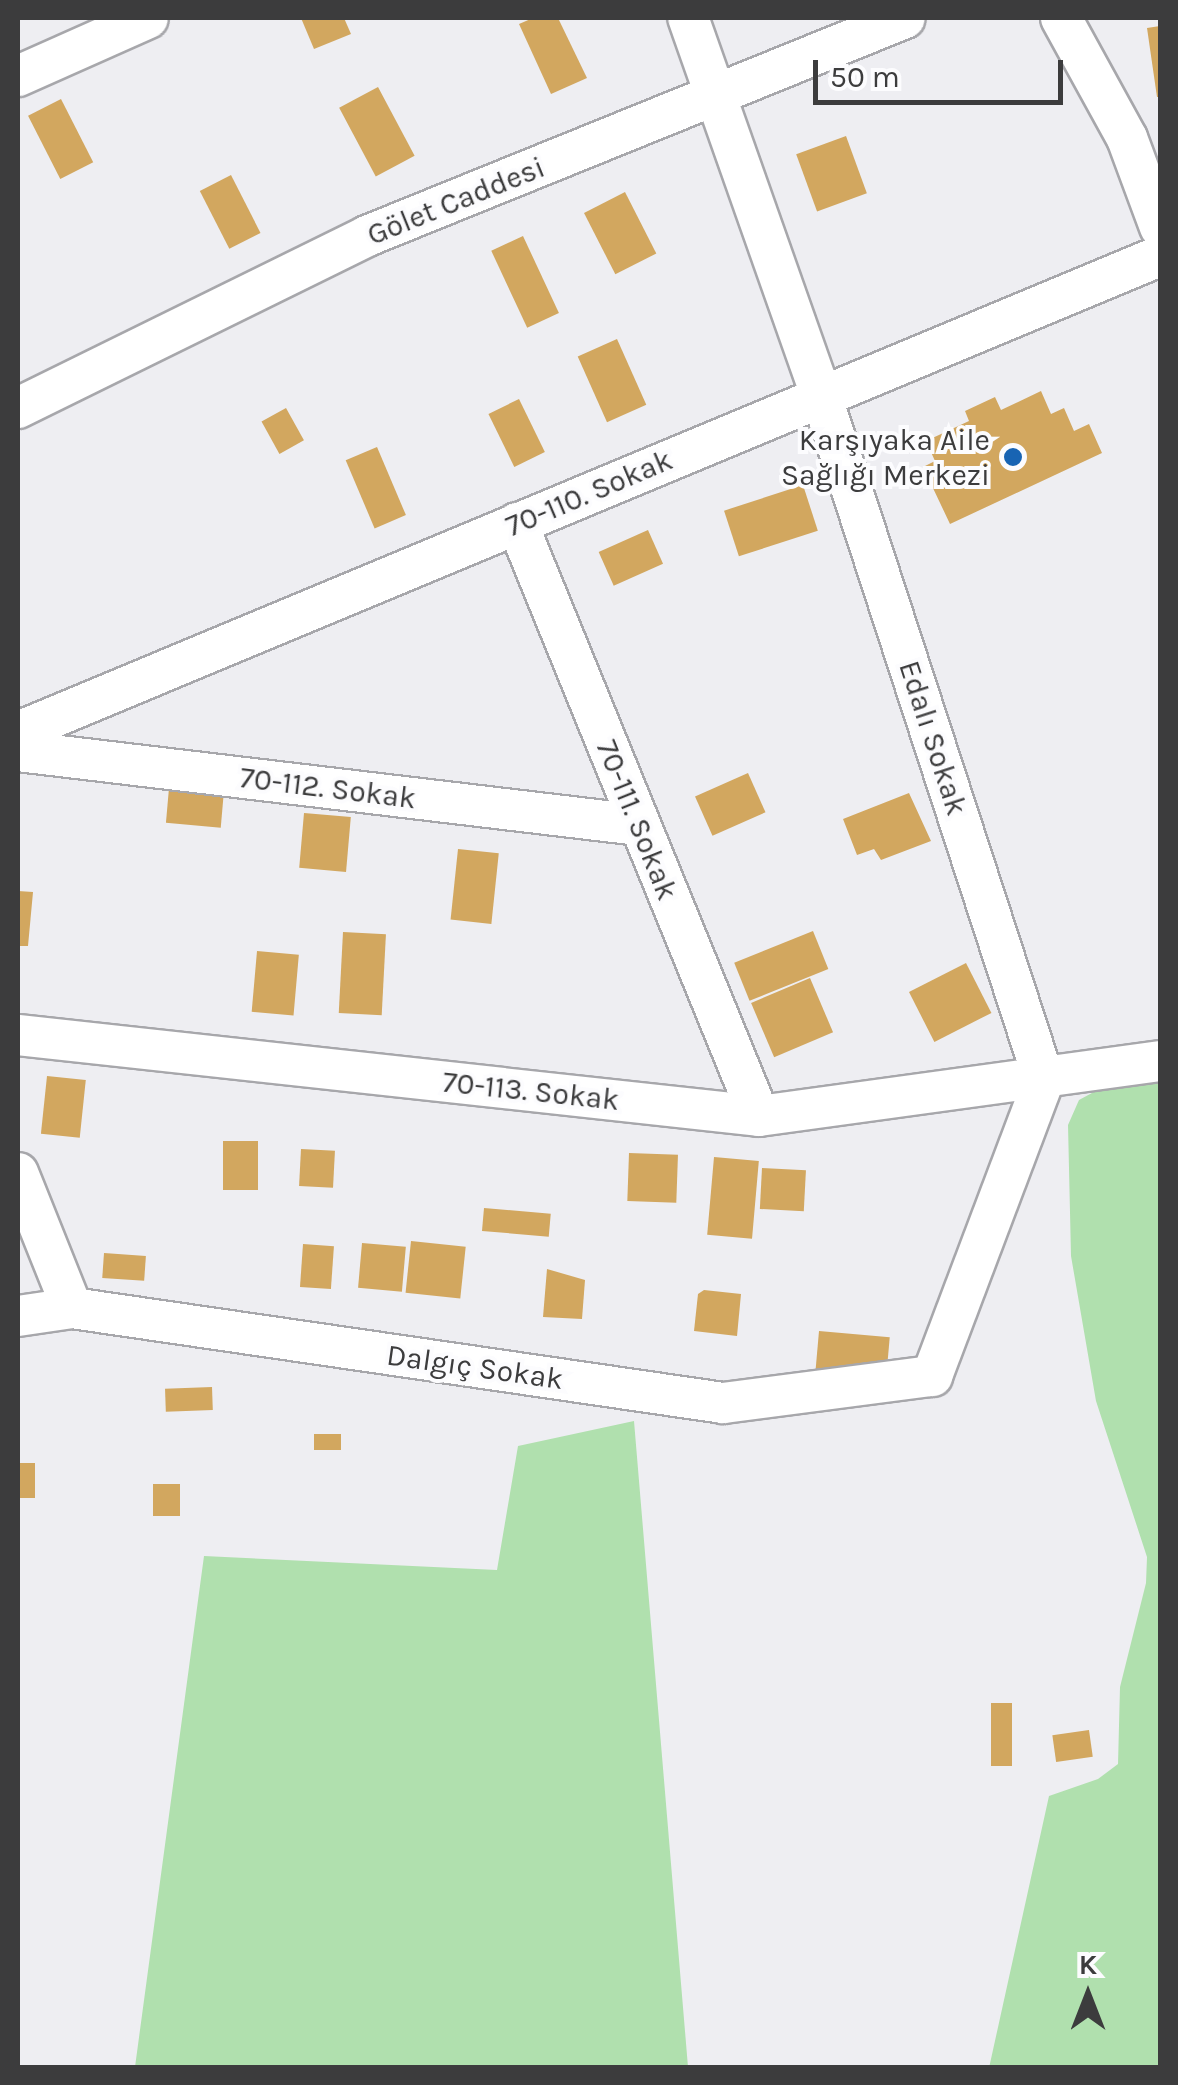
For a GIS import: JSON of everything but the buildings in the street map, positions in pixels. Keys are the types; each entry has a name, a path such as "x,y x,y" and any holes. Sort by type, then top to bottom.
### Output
{"street":[{"name":"Edalı Sokak","path":"688,18 821,395 1044,1080"},
{"name":"Gölet Caddesi","path":"18,408 367,236 714,99 904,18"},
{"path":"1060,18 1127,138 1160,227"},
{"path":"18,76 125,22"},
{"name":"70-110. Sokak","path":"18,732 1160,256"},
{"name":"70-111. Sokak","path":"518,523 759,1116"},
{"name":"70-112. Sokak","path":"18,751 639,825"},
{"name":"70-113. Sokak","path":"18,1035 759,1116 1044,1080 1160,1061"},
{"name":"Dalgıç Sokak","path":"18,1316 72,1308 723,1403 932,1376 1044,1080"},
{"path":"18,1173 72,1308"}],"green space":[{"path":"1160,1081 1160,2067 989,2068 1049,1796 1098,1779 1118,1764 1120,1687 1146,1583 1147,1557 1096,1401 1071,1256 1068,1125 1079,1100 1103,1087"},
{"path":"634,1421 688,2067 135,2067 204,1556 497,1570 518,1446"}],"place":[{"name":"Karşıyaka Aile Sağlığı Merkezi","path":"1013,457"}]}
